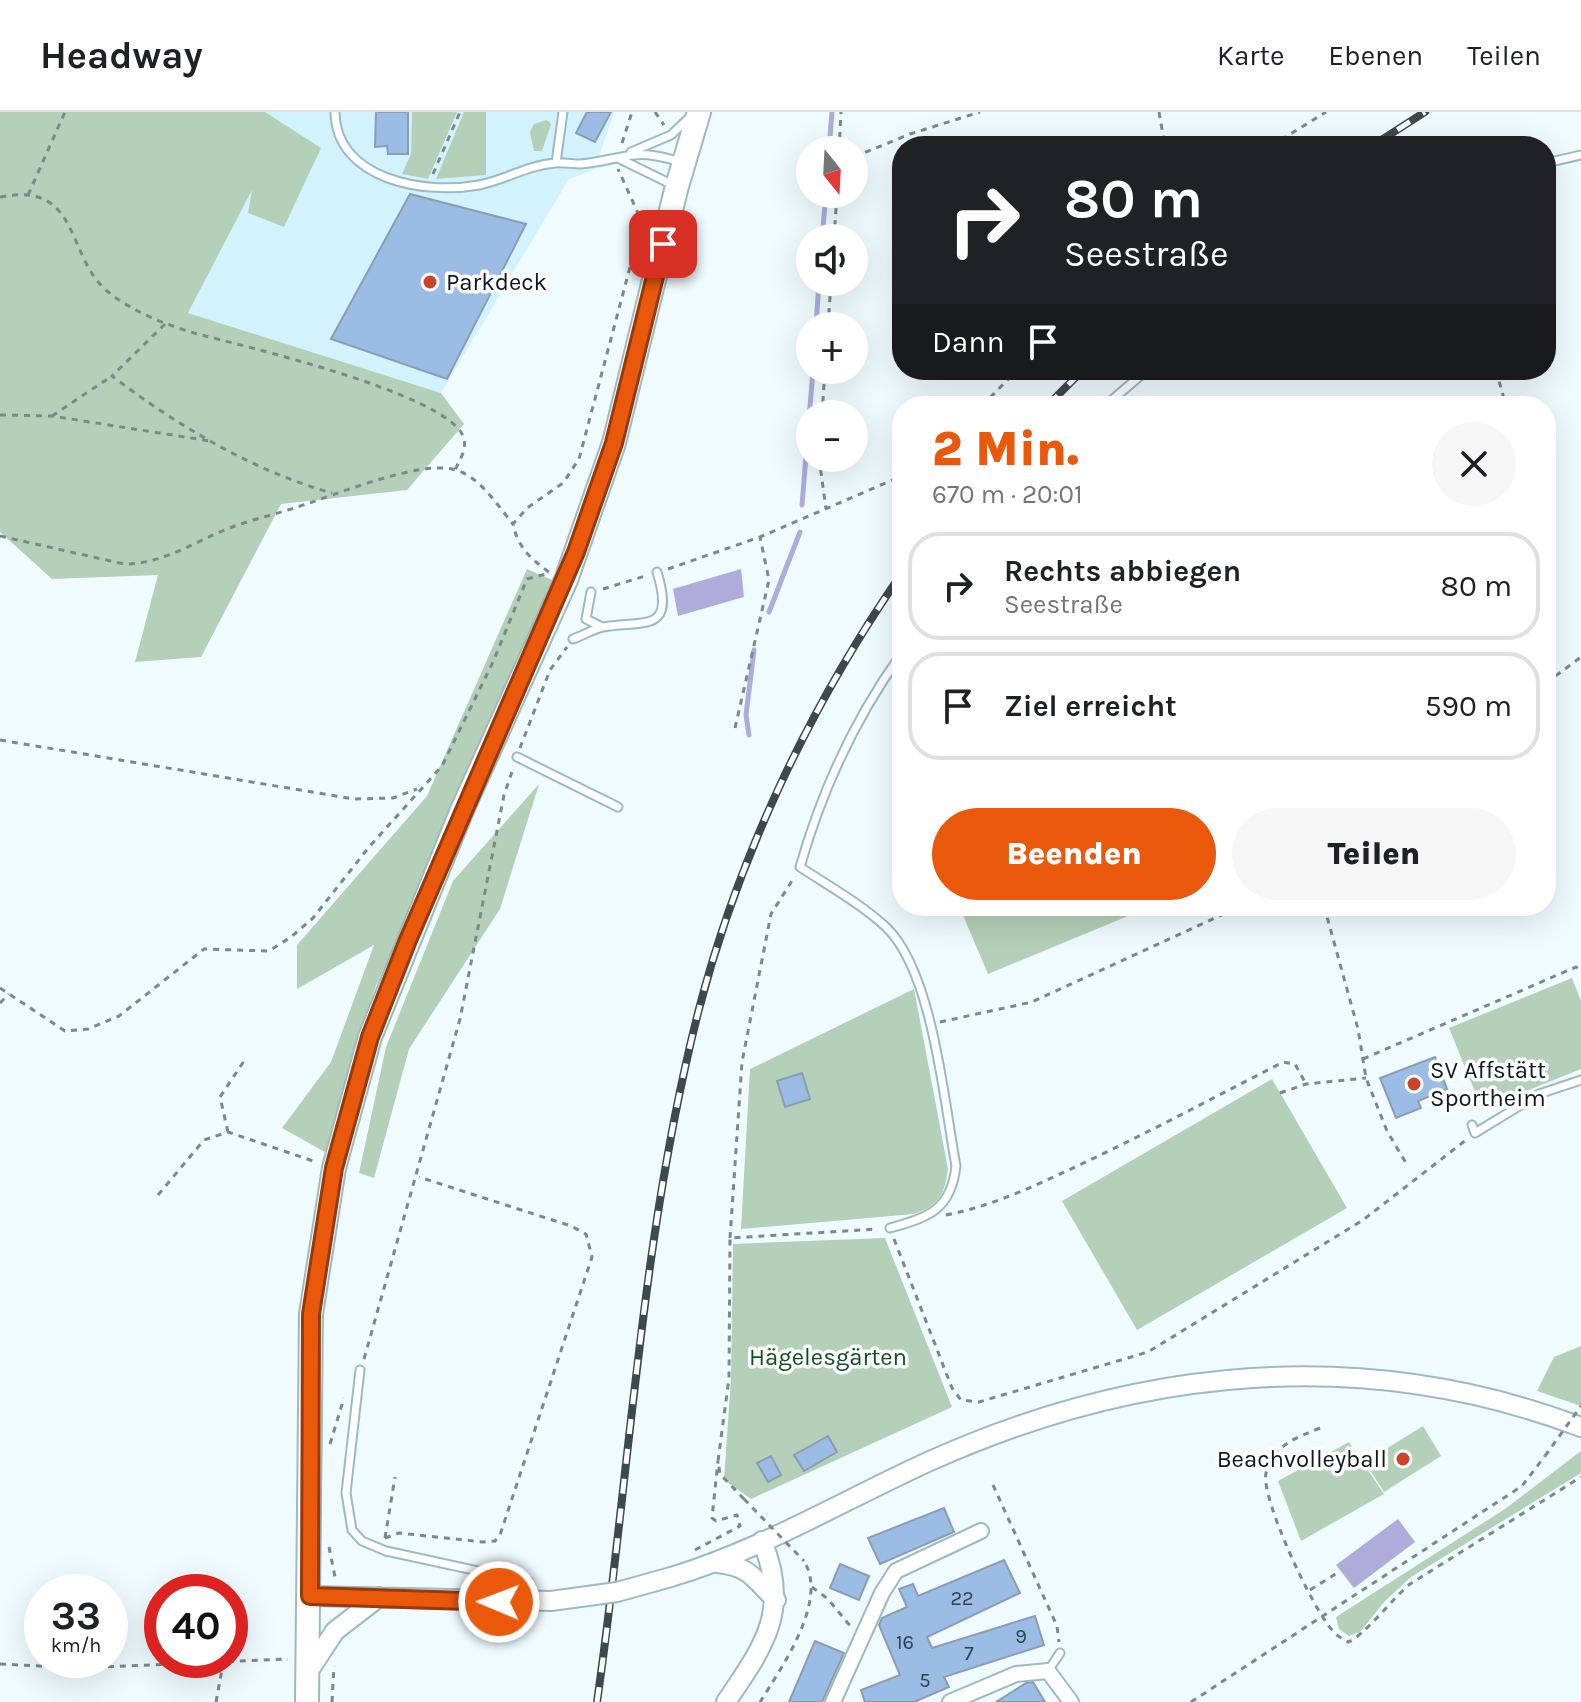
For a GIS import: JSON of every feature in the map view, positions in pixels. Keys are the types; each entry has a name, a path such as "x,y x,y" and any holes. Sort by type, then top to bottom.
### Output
{"main road":[{"path":"307,1702 311,1314 334,1168 370,1037 614,443 697,112"}],"street":[{"path":"310,1596 543,1601 617,1592 714,1563 1004,1429 1096,1400 1178,1384 1278,1376 1377,1380 1458,1392 1581,1427"},
{"path":"833,1702 863,1634 896,1571 981,1531"},
{"path":"726,1702 759,1654 773,1618 776,1600 773,1573 762,1541"},
{"path":"714,1563 738,1565 748,1570 776,1600"},
{"path":"308,1665 335,1631 379,1597"},
{"path":"950,1702 1016,1674 1048,1671 1071,1702"}],"lane":[{"path":"335,112 335,129 348,153 359,162 385,179 430,187 479,185 556,163 580,164 652,155 684,162"},
{"path":"556,163 563,112"},
{"path":"618,158 671,135 697,112"},
{"path":"1556,161 1581,155"},
{"path":"618,158 677,186"},
{"path":"1117,396 1135,380"},
{"path":"573,639 602,627 637,627 653,622 661,610 662,588 657,572"},
{"path":"591,592 586,619 602,627"},
{"path":"890,1228 919,1220 943,1206 953,1189 956,1166 930,1024 909,956 887,928 800,867 816,812 837,764 874,691 892,667"},
{"path":"517,757 618,807"},
{"path":"1474,1129 1539,1094 1581,1080"},
{"path":"360,1370 348,1453 347,1503 352,1530 362,1541 413,1559 529,1582 543,1601"},
{"path":"1048,1671 1060,1653"}],"path":[{"path":"28,195 65,112"},
{"path":"430,187 460,112"},
{"path":"513,524 527,508 563,483 579,459 642,222 619,176 618,158 632,112"},
{"path":"840,136 841,112"},
{"path":"905,136 980,112"},
{"path":"1159,112 1163,136"},
{"path":"1287,136 1326,112"},
{"path":"868,151 892,141"},
{"path":"0,197 28,195 55,206 65,217 94,276 107,291 165,324 335,372 421,403 442,415 463,435 465,447 455,470"},
{"path":"52,416 112,376 165,324"},
{"path":"112,376 149,404 272,473 333,494"},
{"path":"992,396 1007,380"},
{"path":"0,415 52,416 214,441"},
{"path":"0,536 124,564 155,562 227,528 333,494 383,479 455,470 474,480 513,524 516,539 529,557 558,576"},
{"path":"821,472 826,509"},
{"path":"591,592 760,537 892,480"},
{"path":"735,728 769,580 760,537"},
{"path":"0,988 65,1031 88,1029 119,1016 204,949 269,951 313,918 420,788 442,766 471,709 527,579 558,576"},
{"path":"328,1450 348,1387 360,1370 418,1177 460,1019 504,795 550,670 573,639"},
{"path":"1556,676 1581,657"},
{"path":"0,740 354,799 393,798 420,788"},
{"path":"694,1551 740,1526 737,1515 716,1521 712,1518 729,1378 730,1238 742,1062 771,914 800,867"},
{"path":"930,1024 1032,1002 1219,916"},
{"path":"1327,916 1366,1078 1387,1131 1406,1163"},
{"path":"1363,1059 1576,967 1581,971"},
{"path":"0,1003 9,994"},
{"path":"228,1132 220,1097 244,1061"},
{"path":"919,1220 973,1209 1038,1185 1283,1062 1295,1064 1306,1084"},
{"path":"1280,1093 1306,1084 1366,1078"},
{"path":"730,1238 890,1228 952,1388 961,1400 979,1402 1148,1352 1363,1220 1474,1129"},
{"path":"158,1195 204,1140 228,1132 334,1168"},
{"path":"385,1538 399,1533 483,1542 495,1541 500,1535 592,1257 586,1234 571,1226 418,1177"},
{"path":"1191,1702 1522,1486 1581,1406"},
{"path":"1320,1428 1281,1444 1267,1472 1265,1487 1308,1591 1334,1633 1348,1642 1358,1639 1387,1602 1410,1584 1581,1477"},
{"path":"718,1461 720,1474 804,1561 812,1587 863,1634"},
{"path":"381,1549 395,1477"},
{"path":"993,1485 1057,1626 1060,1653"},
{"path":"328,1541 337,1573 335,1597"},
{"path":"1308,1591 1337,1573"},
{"path":"760,1702 802,1627 812,1587"},
{"path":"332,1702 334,1663"},
{"path":"0,1664 78,1668 144,1666"},
{"path":"248,1664 308,1665"},
{"path":"216,1702 220,1678"}],"shaded area":[{"path":"231,112 614,113 594,170 569,179 441,393 188,313 254,186"}],"green space":[{"path":"0,112 265,112 321,148 284,227 248,213 252,190 188,313 441,393 464,424 407,490 281,504 201,657 135,662 158,575 52,579 0,532"},
{"path":"412,112 457,112 428,179 402,174 411,154"},
{"path":"464,112 486,112 486,175 436,179"},
{"path":"547,120 551,124 542,151 534,151 530,132 534,124"},
{"path":"527,569 557,582 375,988 325,1152 282,1128 331,1062 374,945 297,989 297,945 427,796"},
{"path":"539,784 500,909 409,1049 374,1178 359,1173 386,1047 453,881"},
{"path":"963,916 1128,916 988,974"},
{"path":"1572,978 1581,1001 1581,1069 1482,1109 1449,1028"},
{"path":"914,989 948,1169 939,1198 914,1214 741,1229 750,1069"},
{"path":"1272,1079 1347,1208 1137,1330 1062,1201"},
{"name":"Hägelesgärten","path":"885,1238 952,1407 751,1499 724,1480 731,1378 733,1244"},
{"path":"1581,1346 1581,1406 1537,1391 1554,1357"},
{"name":"Beachvolleyball","path":"1423,1426 1441,1456 1384,1492 1365,1462"},
{"path":"1349,1442 1384,1494 1301,1541 1278,1481"},
{"path":"1581,1451 1581,1473 1411,1577 1385,1601 1360,1632 1349,1636 1339,1629 1336,1617 1505,1509"}],"water":[{"path":"741,569 744,597 678,616 673,589"},
{"path":"1398,1519 1415,1542 1354,1588 1336,1565"}],"building":[{"path":"376,112 408,112 408,154 388,154 387,146 375,147"},
{"path":"587,112 611,112 595,142 576,133"},
{"name":"Parkdeck","path":"410,194 526,224 447,379 331,339"},
{"name":"SV Affstätt Sportheim","path":"1435,1057 1447,1089 1418,1101 1421,1108 1396,1118 1380,1078"},
{"path":"802,1073 810,1099 785,1107 777,1081"},
{"path":"828,1436 837,1452 804,1471 794,1455"},
{"path":"771,1456 781,1475 768,1482 757,1463"},
{"path":"944,1508 954,1532 880,1564 868,1538"},
{"path":"1004,1560 1020,1593 927,1637 932,1648 1035,1616 1044,1645 944,1677 949,1687 914,1702 865,1702 861,1690 900,1675 879,1625 882,1618 907,1607 899,1589 913,1584 918,1596"},
{"path":"840,1564 869,1576 859,1600 830,1588"},
{"path":"815,1641 844,1653 822,1702 789,1702"},
{"path":"1033,1682 1045,1702 996,1702 1026,1683"}],"waterway":[{"path":"830,136 832,112"},
{"path":"823,224 825,208"},
{"path":"817,312 818,296"},
{"path":"802,505 812,384"},
{"path":"769,612 800,532"},
{"path":"749,735 746,715 754,650"}],"railway":[{"path":"1388,136 1425,112"},
{"path":"1057,396 1073,380"},
{"path":"597,1702 650,1267 679,1094 699,1009 735,894 781,782 838,675 892,588"}],"place":[{"name":"Parkdeck","path":"430,282"},
{"name":"SV Affstätt Sportheim","path":"1414,1084"},
{"name":"Beachvolleyball","path":"1403,1459"}],"route":[{"path":"499,1602 310,1596 311,1314 334,1168 370,1037 462,810 566,580 614,443 663,244"}]}
